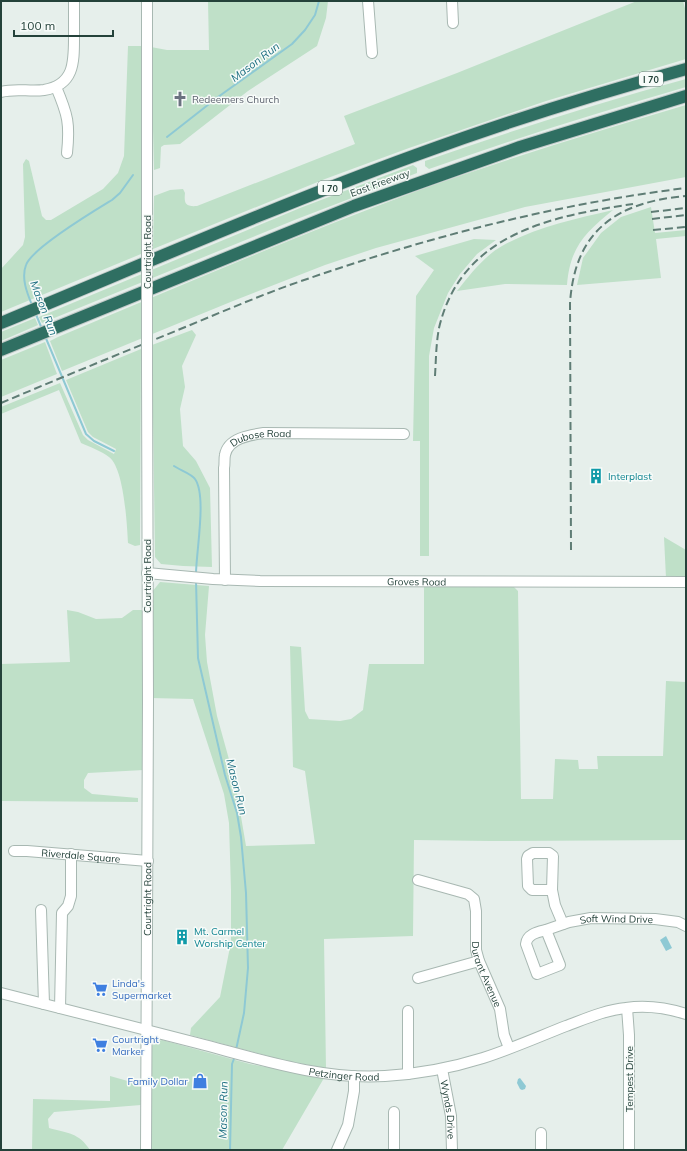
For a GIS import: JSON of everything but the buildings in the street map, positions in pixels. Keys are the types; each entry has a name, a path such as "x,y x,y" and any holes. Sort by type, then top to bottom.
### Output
{"highway":[{"name":"East Freeway","path":"1,323 256,217 417,154 616,89 686,69"},
{"name":"East Freeway","path":"1,350 287,232 419,182 566,132 686,96"}],"street":[{"path":"1,92 9,90 42,90 56,87 68,76 74,61 74,1"},
{"name":"Courtright Road","path":"146,1150 148,861 147,1"},
{"path":"368,1 372,53"},
{"path":"452,1 453,23"},
{"path":"56,87 66,110 68,121 69,135 67,154"},
{"name":"Dubose Road","path":"225,580 224,468 225,454 232,442 254,434 264,433 404,434"},
{"name":"Groves Road","path":"147,573 225,580 284,581 686,582"},
{"name":"Riverdale Square","path":"14,851 71,854 148,861"},
{"path":"60,1008 62,913 68,906 71,896 71,854"},
{"name":"Durant Avenue","path":"418,880 468,894 474,898 476,911 476,950 479,961 500,1009 504,1035 509,1048"},
{"path":"552,890 555,905 563,924"},
{"path":"41,910 44,1004"},
{"name":"Soft Wind Drive","path":"546,930 563,924 591,918 654,919 678,922 686,926"},
{"path":"418,978 479,961"},
{"name":"Petzinger Road","path":"1,993 288,1067 330,1074 354,1076 408,1074 442,1068 482,1058 596,1015 627,1008 652,1007 668,1009 686,1014"},
{"name":"Tempest Drive","path":"627,1008 629,1035 629,1150"},
{"path":"408,1011 408,1074"},
{"name":"Wynds Drive","path":"442,1068 451,1116 452,1150"},
{"path":"337,1150 348,1126 354,1091 354,1076"},
{"path":"394,1112 394,1150"},
{"path":"541,1133 541,1150"}],"green space":[{"path":"208,1 328,1 326,18 317,46 248,91 180,144 164,145 161,147 160,168 154,170 151,47 167,50 209,50"},
{"path":"637,1 683,1 686,12 686,59 546,101 409,148 325,179 153,249 154,196 170,190 183,189 186,204 190,206 197,206 355,144 344,116 457,73"},
{"path":"128,46 141,46 141,254 1,312 1,269 23,245 25,237 23,164 26,159 29,161 42,216 46,220 51,220 103,189 118,173 124,156"},
{"path":"686,79 686,87 557,126 429,169 425,166 425,161 490,139 587,108"},
{"path":"686,105 686,177 525,207 376,248 325,265 233,301 62,371 50,341 147,299 417,191 517,157"},
{"path":"413,165 417,168 417,173 297,219 42,323 39,317 300,208"},
{"path":"651,207 655,233 686,230 686,236 656,239 661,278 577,285 583,258 601,233 621,217"},
{"path":"613,210 594,226 575,251 567,285 505,284 457,291 489,255 515,239 570,220"},
{"path":"474,239 496,240 477,254 460,274 448,293 434,328 429,356 429,556 420,556 420,441 413,441 416,296 434,270 415,256"},
{"path":"35,318 38,325 1,341 1,332"},
{"path":"192,330 196,335 182,366 185,387 180,409 183,446 196,461 210,488 212,567 161,564 155,557 152,345"},
{"path":"45,342 57,374 1,397 1,360"},
{"path":"141,349 140,545 135,546 128,543 124,497 118,472 114,463 106,455 81,443 59,390 1,414 1,407 60,383 83,435 88,440 114,454 116,449 93,437 88,432 66,380"},
{"path":"664,537 686,550 686,578 666,578"},
{"path":"160,582 209,586 205,635 207,662 217,716 235,781 246,846 315,844 305,771 293,767 290,646 301,647 305,711 309,719 340,721 351,719 363,710 369,664 424,664 424,586 513,586 518,591 521,799 553,799 555,759 578,760 579,769 598,769 597,756 663,756 666,681 686,682 686,840 414,840 413,936 324,939 326,1068 287,1061 190,1035 191,1028 220,997 231,942 229,823 224,794 193,699 151,698 152,592"},
{"path":"67,610 78,612 96,619 122,618 133,610 142,610 144,770 88,773 84,780 84,788 92,794 138,798 138,802 1,801 1,664 70,662"},
{"path":"162,1040 250,1064 324,1078 282,1150 150,1150 151,1047 155,1042"},
{"path":"110,1076 142,1085 141,1105 54,1112 48,1119 49,1128 72,1134 82,1140 90,1150 32,1150 33,1099 110,1101"}],"water":[{"path":"666,936 672,948 666,951 660,940"},
{"path":"520,1078 526,1086 525,1089 522,1090 517,1083 518,1079"}],"waterway":[{"name":"Mason Run","path":"167,137 218,97 292,44 305,30 315,15 319,1"},
{"name":"Mason Run","path":"32,305 24,280 26,265 31,258 39,249 64,230 112,200 120,193 133,175"},
{"name":"Mason Run","path":"35,312 42,329"},
{"name":"Mason Run","path":"45,336 86,434 94,441 114,451"},
{"name":"Mason Run","path":"174,466 193,477 198,487 201,511 196,574"},
{"name":"Mason Run","path":"196,581 198,658 225,775 237,813 241,837 246,893 248,968 244,1013 236,1050"},
{"name":"Mason Run","path":"230,1150 232,1064 235,1056"}],"railway":[{"path":"1,403 260,296 402,248 495,223 543,212 686,188"},
{"path":"571,550 570,303 577,264 594,234 606,223 621,213 638,205 668,198 686,196"},
{"path":"435,376 439,328 450,296 467,271 488,251 514,235 541,224 571,215 633,204"},
{"path":"651,212 686,208"},
{"path":"652,219 686,215"},
{"path":"653,230 686,227"}],"place":[{"name":"Redeemers Church","path":"180,99"},
{"name":"Interplast","path":"596,476"},
{"name":"Mt. Carmel Worship Center","path":"182,937"},
{"name":"Linda's Supermarket","path":"100,989"},
{"name":"Courtright Marker","path":"100,1045"},
{"name":"Family Dollar","path":"200,1081"}]}
